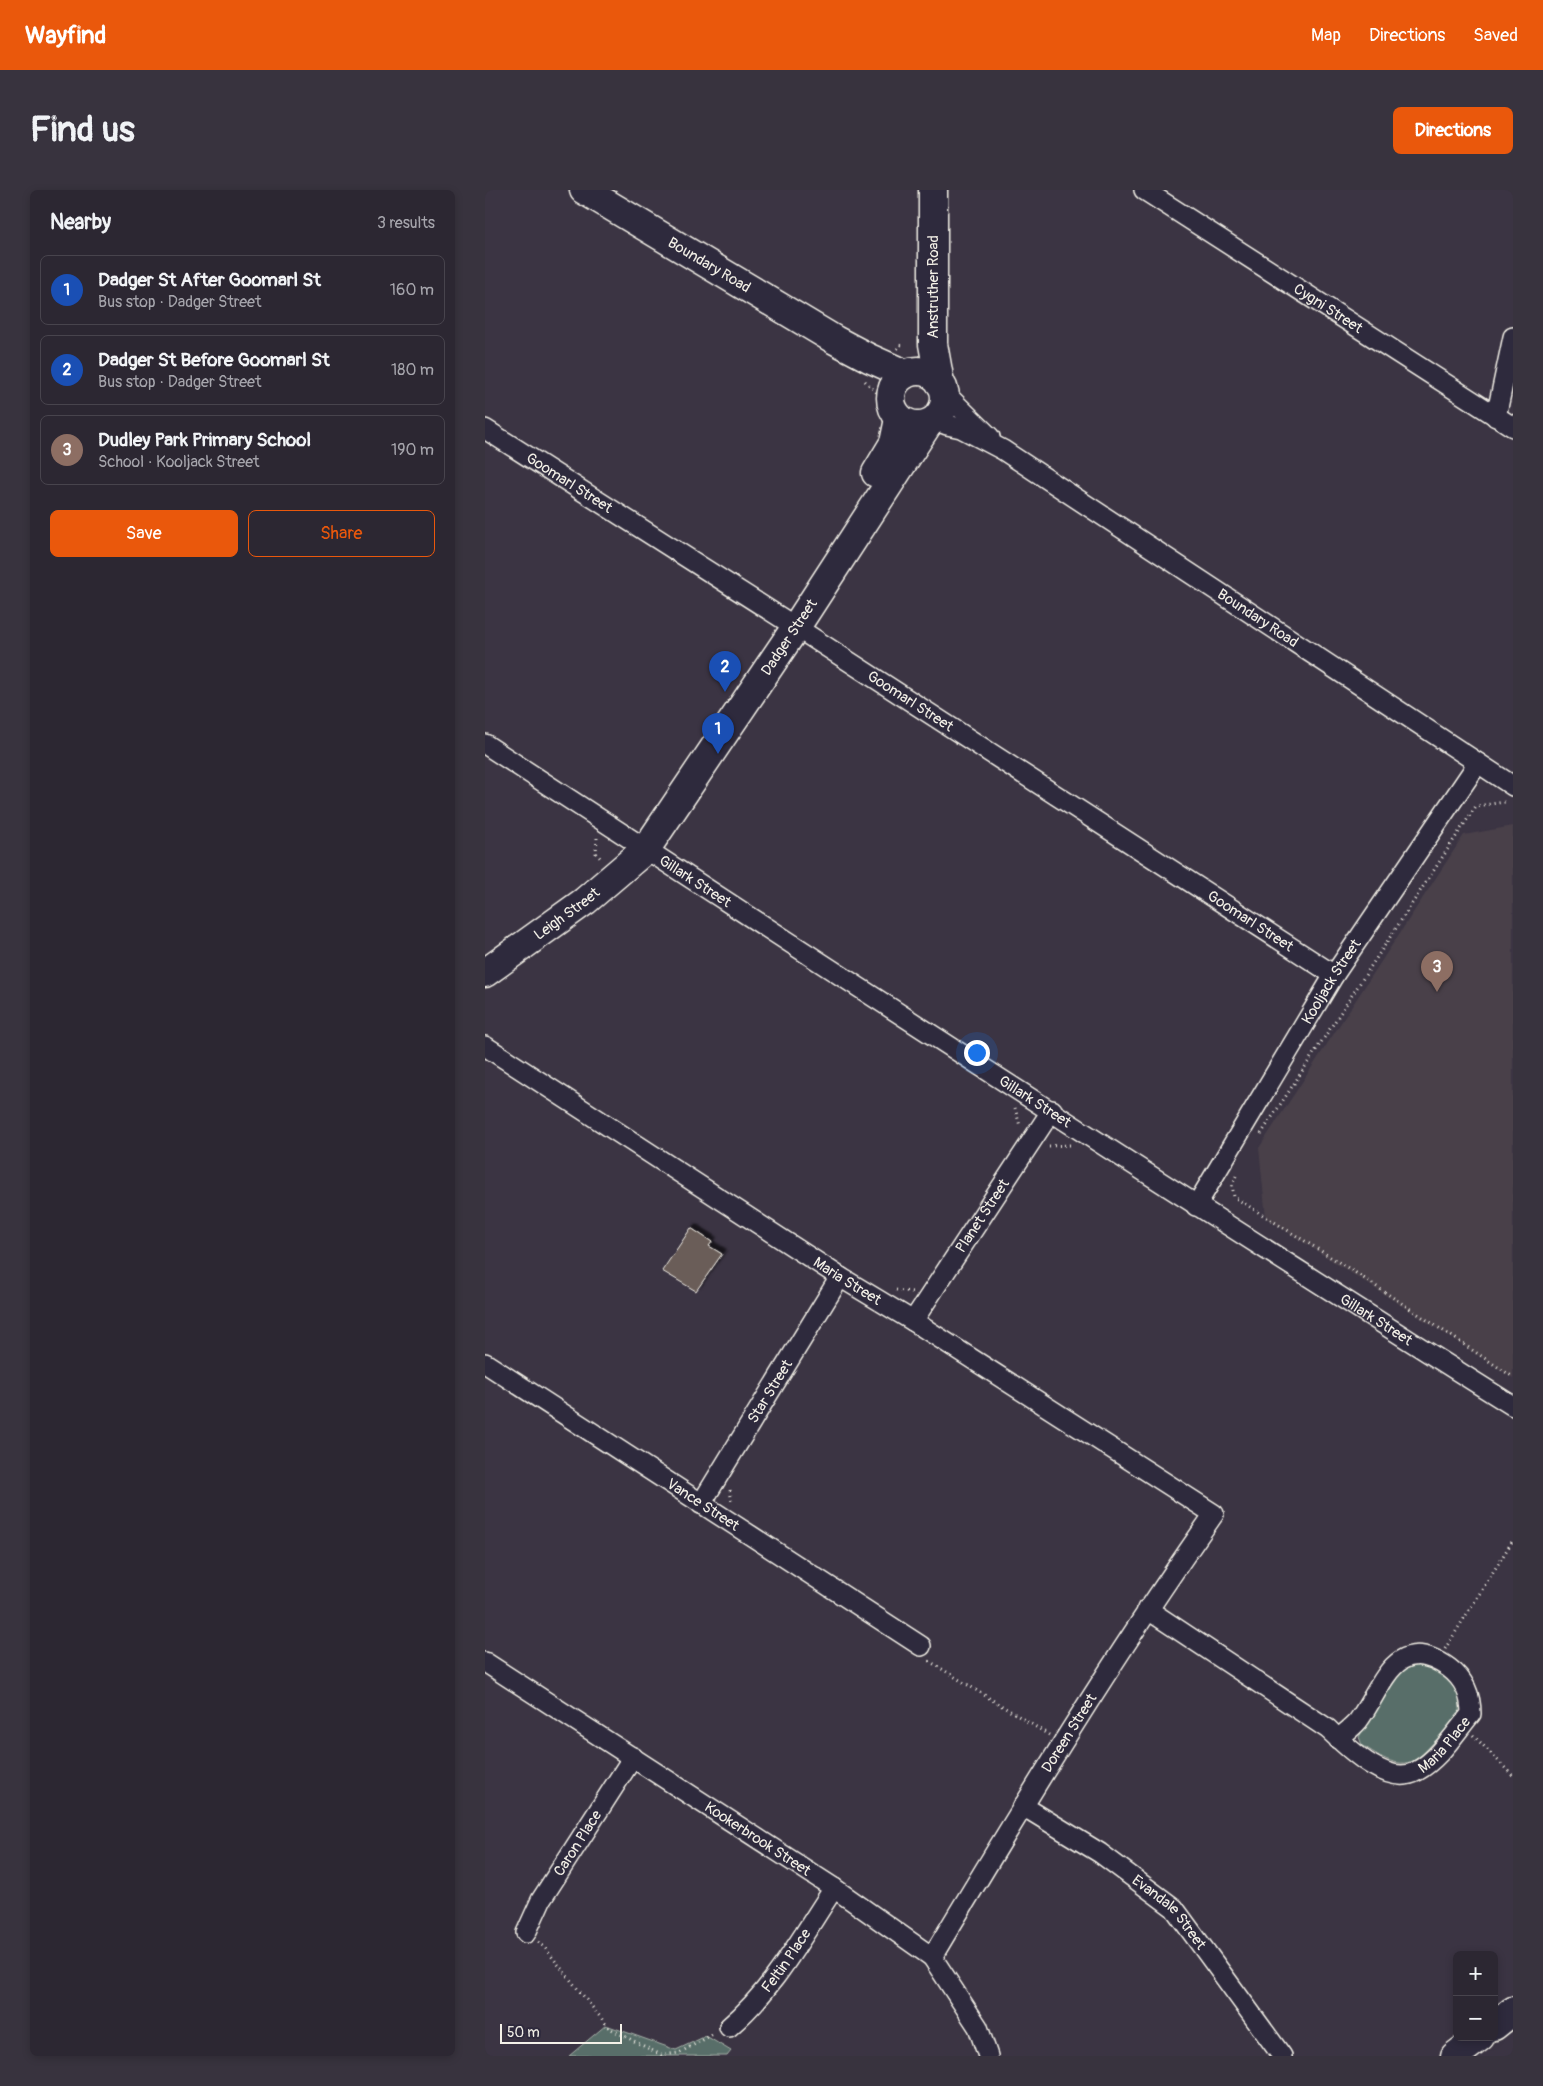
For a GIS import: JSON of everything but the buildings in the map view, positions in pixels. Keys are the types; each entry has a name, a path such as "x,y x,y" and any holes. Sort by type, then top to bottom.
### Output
{"street":[{"name":"Boundary Road","path":"584,190 835,340 869,358 898,394"},
{"name":"Anstruther Road","path":"898,394 921,311 922,190"},
{"name":"Anstruther Road","path":"933,190 933,344 943,388"},
{"name":"Cygni Street","path":"1144,190 1513,427"},
{"path":"1496,416 1513,337"},
{"path":"927,373 943,388 943,408 932,422 913,426 898,394 927,373"},
{"name":"Boundary Road","path":"943,388 1003,450"},
{"name":"Dadger Street","path":"789,623 894,443 898,394"},
{"name":"Boundary Road","path":"932,422 961,428 1003,450 1513,786"},
{"name":"Dadger Street","path":"638,844 660,801 932,422"},
{"name":"Goomarl Street","path":"485,429 1335,975"},
{"name":"Gillark Street","path":"485,744 1052,1110 1196,1206 1513,1406"},
{"name":"Kooljack Street","path":"1196,1206 1335,975 1478,762"},
{"name":"Leigh Street","path":"485,950 605,863 638,844"},
{"name":"Leigh Street","path":"485,973 585,900 638,844"},
{"name":"Maria Street","path":"485,1046 840,1277 913,1321 1214,1514"},
{"name":"Planet Street","path":"913,1321 1052,1110"},
{"name":"Star Street","path":"701,1504 840,1277"},
{"name":"Vance Street","path":"485,1363 921,1646"},
{"name":"Doreen Street","path":"932,1957 1023,1806 1147,1609 1214,1514"},
{"name":"Maria Place","path":"1147,1609 1328,1729 1338,1739 1366,1762 1385,1772 1405,1775 1417,1771 1443,1749 1471,1714 1469,1694 1457,1674 1438,1660 1413,1656 1397,1663 1387,1673 1358,1721 1338,1739"},
{"name":"Kookerbrook Street","path":"485,1662 834,1888 932,1957 978,2027 988,2056"},
{"name":"Caron Place","path":"526,1933 541,1900 633,1757"},
{"name":"Evandale Street","path":"1023,1806 1100,1853 1174,1908 1282,2056"},
{"name":"Feltin Place","path":"729,2027 767,1991 834,1888"},
{"path":"1498,2023 1513,2011"},
{"path":"1455,2056 1475,2041"}],"path":[{"path":"859,377 880,396 898,394"},
{"path":"1259,1137 1476,806 1513,801"},
{"path":"1013,1100 1021,1130 1046,1146 1072,1145"},
{"path":"1237,1170 1232,1185 1234,1197 1361,1276 1513,1377"},
{"path":"884,1304 893,1290 914,1292 920,1289"},
{"path":"729,1523 734,1510 730,1489"},
{"path":"1438,1660 1513,1540"},
{"path":"921,1646 927,1659 1062,1744"},
{"path":"1463,1724 1513,1776"},
{"path":"526,1933 545,1948 609,2028 661,2055 679,2053 729,2027"}],"shaded area":[{"path":"1513,826 1513,1378 1266,1218 1259,1148 1464,835"}],"green space":[{"path":"1410,1665 1431,1666 1458,1686 1463,1711 1420,1757 1405,1763 1397,1763 1383,1758 1362,1745 1359,1737 1388,1686 1395,1677"},
{"path":"606,2025 676,2050 706,2036 731,2051 727,2056 569,2056"}],"place":[{"name":"Dadger St Before Goomarl St","path":"725,692"},
{"name":"Dadger St After Goomarl St","path":"718,754"},
{"name":"Dudley Park Primary School","path":"1437,992"}]}
